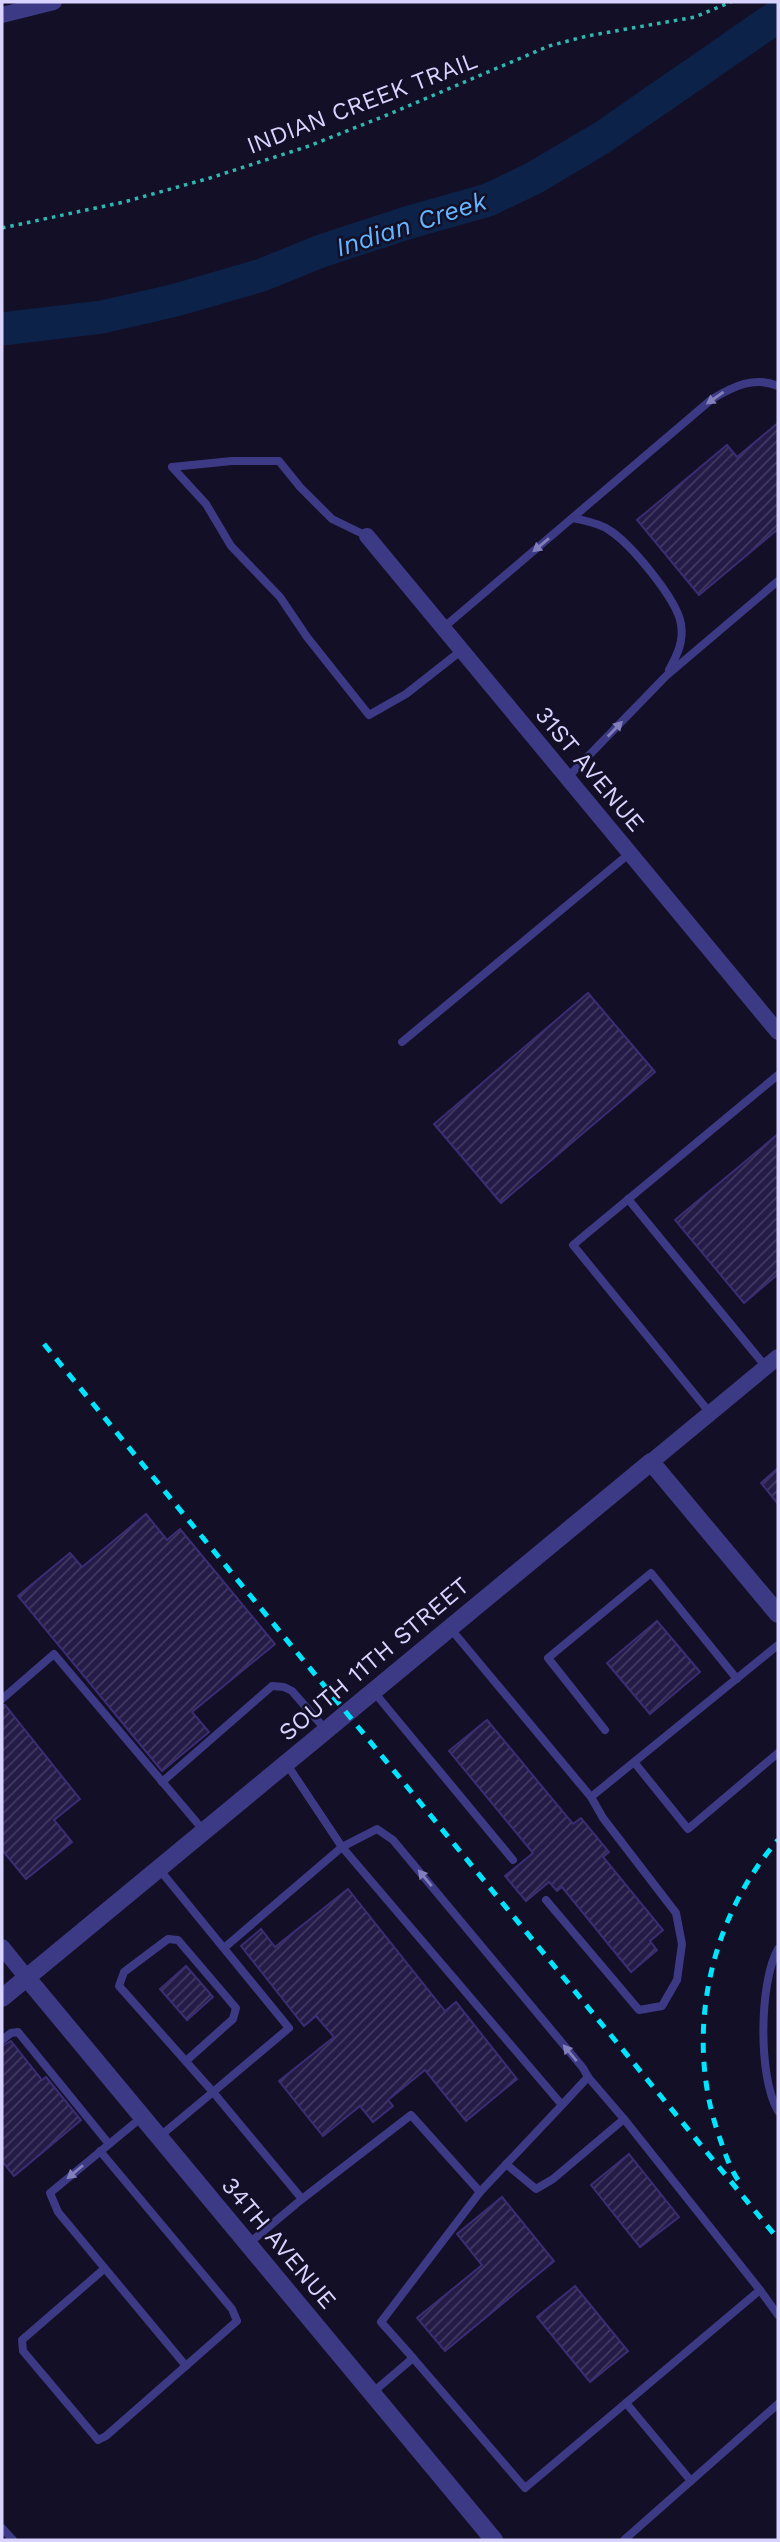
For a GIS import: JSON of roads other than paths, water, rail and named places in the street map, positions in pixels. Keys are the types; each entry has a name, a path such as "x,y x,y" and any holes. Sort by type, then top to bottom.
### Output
{"street":[{"path":"2,15 54,2"},
{"name":"31ST AVENUE","path":"367,536 777,1029"},
{"name":"SOUTH 11TH STREET","path":"2,1998 772,1362"},
{"path":"651,1462 778,1614"},
{"path":"2,1947 27,1978"},
{"name":"34TH AVENUE","path":"27,1978 494,2540"}],"lane":[{"path":"443,628 712,398 733,386 752,381 778,386"},
{"path":"367,536 332,519 279,461 232,461 172,467 205,504 231,546 279,597 369,715 406,694 462,650"},
{"path":"573,518 606,528 618,537 665,589 677,608 682,639 679,652 666,676"},
{"path":"567,778 666,676 778,582"},
{"path":"402,1042 630,853"},
{"path":"710,1413 573,1245 778,1075"},
{"path":"628,1199 772,1362"},
{"path":"605,1730 548,1658 651,1573 737,1679"},
{"path":"450,1628 591,1797 603,1818 676,1913 682,1944 677,1980 662,2006 639,2010 546,1900"},
{"path":"591,1797 778,1645"},
{"path":"2,1699 54,1654 204,1831"},
{"path":"162,1782 272,1686 292,1691 326,1730"},
{"path":"373,1691 513,1860"},
{"path":"634,1762 688,1829 778,1753"},
{"path":"286,1763 342,1847 562,2105"},
{"path":"224,1948 342,1847 377,1829 393,1840 624,2119 778,2315"},
{"path":"159,1868 289,2028 159,2137"},
{"path":"186,2061 233,2020 236,2008 178,1940 168,1939 124,1972 120,1986 302,2199"},
{"path":"778,1949 764,2003 764,2064 778,2111"},
{"path":"2,2040 10,2033 18,2032 109,2144"},
{"path":"588,2077 480,2192 381,2322 525,2488 760,2290"},
{"path":"248,2244 411,2115 480,2192"},
{"path":"142,2117 50,2193 58,2212 186,2366"},
{"path":"506,2164 536,2189 553,2179 624,2119"},
{"path":"100,2151 232,2309 237,2321 106,2436 98,2440 23,2351 22,2340 104,2270"},
{"path":"372,2393 413,2358"},
{"path":"626,2403 691,2481"},
{"path":"624,2540 778,2404"},
{"path":"2,2528 13,2540"}],"waterway":[{"name":"Indian Creek","path":"2,329 102,317 176,300 262,275 321,251 410,222 488,200 534,178 603,137 778,16"}],"railway":[{"path":"44,1344 778,2239"},
{"path":"738,2180 717,2130 708,2093 703,2054 704,2016 720,1940 735,1904 778,1840"}]}
